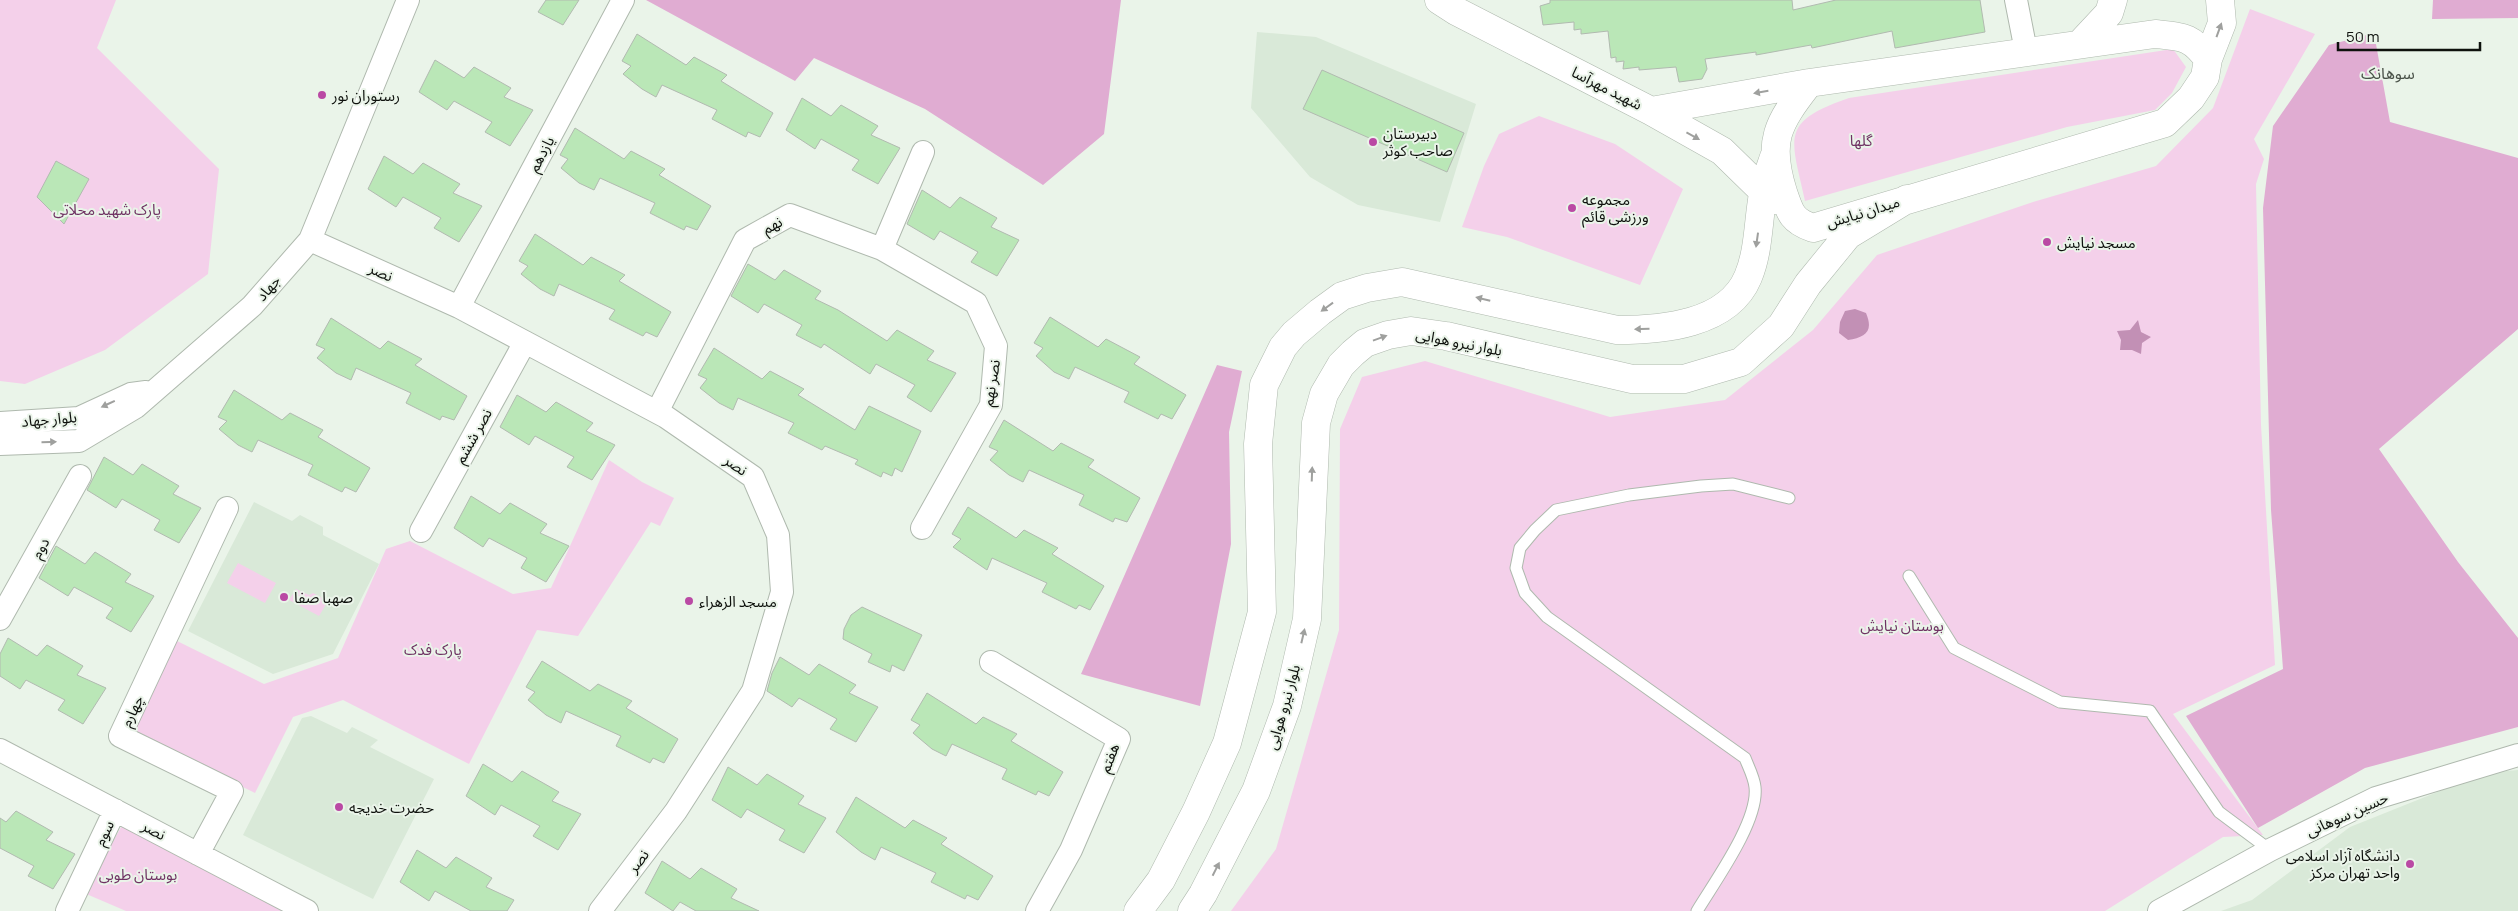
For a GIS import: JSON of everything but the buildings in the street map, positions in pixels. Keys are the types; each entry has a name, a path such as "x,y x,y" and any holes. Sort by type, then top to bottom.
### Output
{"main road":[{"name":"شهید مهرآسا","path":"1439,0 1456,11 1651,111 1722,151 1763,191 1789,210"},
{"path":"2080,44 2109,13 2113,0"},
{"name":"میدان نیایش","path":"1789,210 1798,223 1813,228 2165,123 2191,98 2205,77 2208,59 2222,23 2220,0"},
{"path":"1651,111 1809,83 2026,51 2163,35 2179,37 2196,43 2208,59"},
{"path":"1138,911 1161,880 1196,812 1227,743 1255,640 1262,612 1258,444 1262,400 1264,385 1273,366 1294,334 1342,296 1367,288 1402,282 1617,330 1646,330 1697,320 1731,300 1748,278 1756,247 1763,191 1774,157 1777,136 1788,110 1809,83"},
{"path":"1774,157 1789,210"},
{"name":"بلوار نیرو هوایی","path":"1192,911 1203,894 1256,790 1287,706 1307,619 1316,423 1324,394 1341,365 1365,344 1388,335 1411,331 1446,336 1632,379 1684,379 1741,362 1781,326 1808,284 1848,235 1907,199"}],"street":[{"name":"جهاد","path":"0,444 78,441 136,407 252,306 310,240 408,0"},
{"name":"یازدهم","path":"459,308 623,0"},
{"path":"2016,0 2026,51"},
{"path":"882,249 923,152"},
{"name":"نهم","path":"657,412 745,240 790,215 882,249"},
{"name":"نصر","path":"310,240 459,308 657,412 753,477 778,535 782,592 753,691 676,811 600,911"},
{"name":"نصر نهم","path":"882,249 976,303 996,346 991,405 922,528"},
{"name":"نصر ششم","path":"421,531 525,342"},
{"name":"بلوار جهاد","path":"0,423 79,418 131,394 154,391"},
{"name":"دوم","path":"0,619 80,476"},
{"name":"چهارم","path":"198,854 232,791 120,736 227,508"},
{"name":"هفتم","path":"991,662 1119,739 1071,850 1037,911"},
{"name":"نصر","path":"0,750 307,911"},
{"name":"حسین سوهانی","path":"2159,911 2270,850 2376,798 2518,755"},
{"name":"سوم","path":"67,911 115,810"}],"lane":[{"path":"1697,911 1736,846 1752,814 1756,786 1745,758 1547,617 1525,593 1516,568 1520,548 1556,510 1629,495 1733,484 1789,498"},
{"path":"1909,576 1954,648 2060,702 2150,710 2218,812 2270,850"}],"shaded area":[{"path":"646,0 1121,0 1104,134 1043,185 925,109 814,58 795,81"},
{"path":"2433,0 2518,0 2518,18 2432,19"},
{"name":"دبيرستان صاحب كوثر","path":"1257,32 1316,37 1476,104 1440,222 1358,205 1310,177 1251,108"},
{"path":"2374,33 2390,122 2518,158 2518,329 2379,449 2458,562 2518,638 2518,727 2365,768 2258,828 2186,716 2283,669 2271,510 2263,208 2273,126 2329,45"},
{"path":"1855,309 1866,313 1869,325 1863,335 1848,340 1839,333 1840,322 1845,311"},
{"path":"2138,320 2141,332 2151,337 2142,343 2141,354 2132,350 2120,350 2121,340 2117,331 2130,330"},
{"path":"1217,365 1242,371 1229,432 1231,544 1200,706 1081,674"},
{"name":"صهبا صفا","path":"254,502 292,521 300,515 323,527 323,535 379,564 333,654 273,674 188,631"},
{"name":"حضرت خدیجه","path":"311,716 347,733 352,727 378,740 370,747 434,779 373,899 243,835 302,718"},
{"name":"دانشگاه آزاد اسلامی واحد تهران مرکز","path":"2518,770 2518,911 2221,911 2252,900 2350,827 2485,773"}],"green space":[{"name":"پارک شهید محلاتی","path":"0,0 116,0 97,48 219,169 208,274 105,350 25,384 0,381"},
{"name":"بوستان نیایش","path":"2250,9 2315,34 2254,139 2264,159 2256,184 2261,425 2275,665 2173,714 2263,835 2223,837 2105,911 1231,911 1276,849 1339,630 1340,429 1362,377 1425,361 1610,417 1725,400 1813,330 1877,255 2033,202 2156,166 2213,108"},
{"name":"گلها","path":"2173,49 2186,67 2172,93 2155,110 2067,127 1805,201 1794,147 1796,134 1801,124 1811,115 1826,107 1849,98"},
{"name":"مجموعه ورزشی قائم","path":"1539,116 1615,144 1683,189 1640,285 1507,237 1462,227 1484,166 1499,134"},
{"name":"پارک فدک","path":"609,460 642,482 674,498 660,526 651,522 578,636 537,630 469,764 343,700 293,717 255,793 128,730 173,639 264,684 338,658 386,549 410,541 513,594 551,588"},
{"path":"238,563 276,583 265,603 227,583"},
{"path":"296,589 309,595 313,593 328,601 319,616 289,600"},
{"name":"بوستان طوبی","path":"124,822 291,911 126,911 84,893"}],"place":[{"name":"رستوران نور","path":"322,95"},
{"name":"دبيرستان صاحب كوثر","path":"1373,142"},
{"name":"مجموعه ورزشی قائم","path":"1572,208"},
{"name":"مسجد نیایش","path":"2047,242"},
{"name":"صهبا صفا","path":"284,597"},
{"name":"مسجد الزهراء","path":"689,601"},
{"name":"حضرت خدیجه","path":"339,807"},
{"name":"دانشگاه آزاد اسلامی واحد تهران مرکز","path":"2410,864"}],"district":[{"name":"سوهانک","path":"2388,73"}]}
